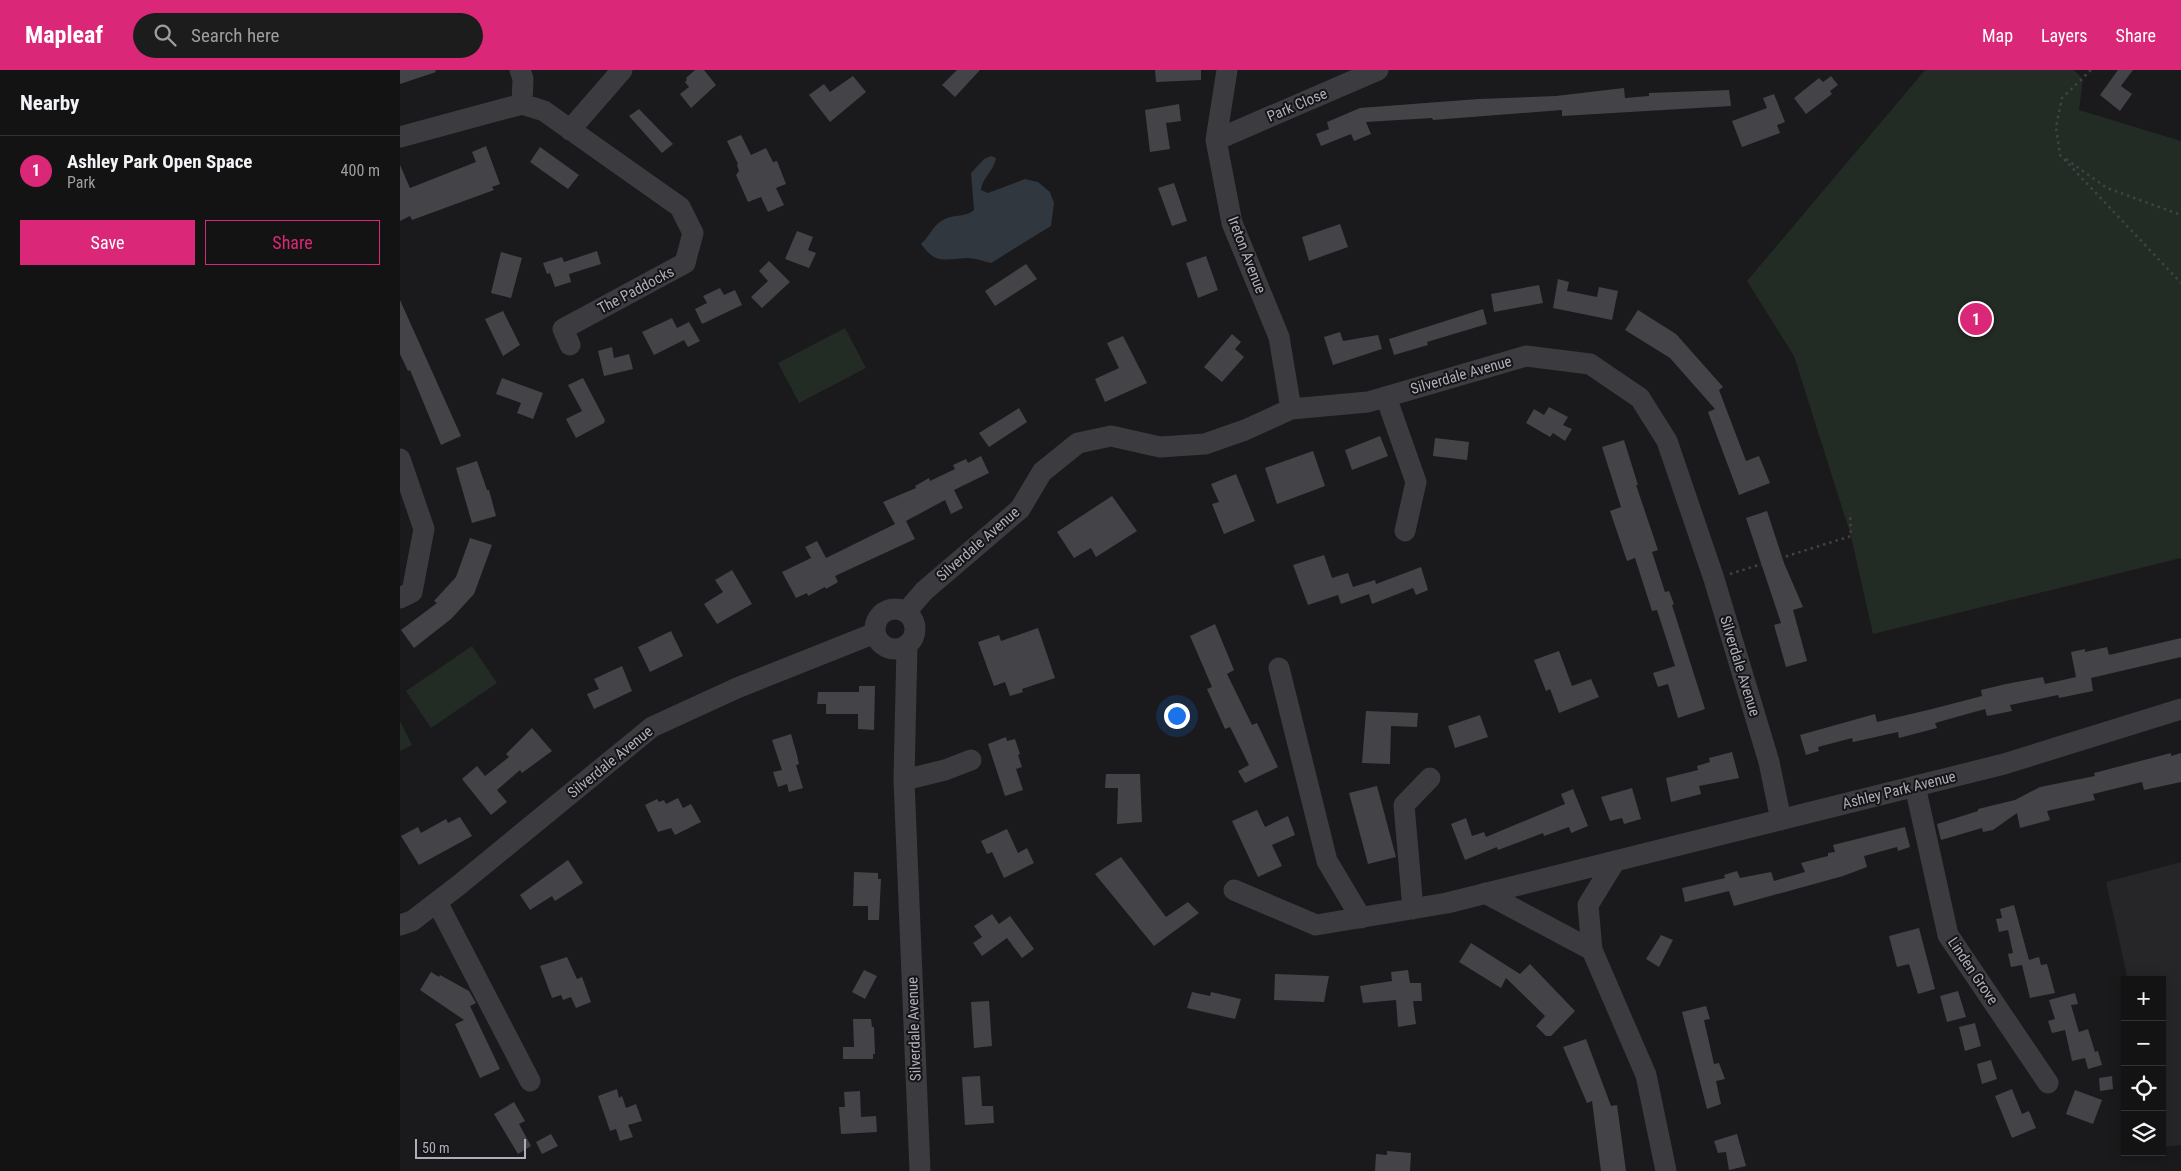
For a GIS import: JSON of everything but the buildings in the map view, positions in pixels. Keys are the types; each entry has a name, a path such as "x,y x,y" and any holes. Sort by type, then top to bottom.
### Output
{"street":[{"path":"400,137 522,104 523,79 520,70"},
{"path":"570,130 622,70"},
{"name":"Ireton Avenue","path":"1227,70 1216,140 1232,223 1279,337 1291,409"},
{"name":"Park Close","path":"1216,140 1378,70"},
{"name":"The Paddocks","path":"522,104 544,111 680,207 693,233 685,263 563,329 570,345"},
{"name":"Silverdale Avenue","path":"906,612 924,591 1020,509 1042,472 1078,443 1110,436 1160,447 1205,444 1246,430 1291,409 1368,402 1526,356 1590,364 1640,398 1667,441 1714,579 1769,762 1781,820"},
{"path":"1386,396 1416,482 1405,532"},
{"path":"400,459 424,529 412,592 400,598"},
{"path":"893,609 906,612 915,622 915,636 907,646 894,650 882,644 875,633 877,620 881,614 893,609"},
{"name":"Silverdale Avenue","path":"400,925 412,921 652,727 737,688 875,633"},
{"name":"Silverdale Avenue","path":"907,646 904,780 920,1171"},
{"path":"1279,668 1327,861 1362,918"},
{"name":"Ashley Park Avenue","path":"1234,890 1316,925 1447,903 2004,764 2181,709"},
{"path":"904,780 945,770 971,760"},
{"path":"1413,909 1404,805 1430,778"},
{"name":"Linden Grove","path":"1915,786 1948,935 2048,1083"},
{"path":"1615,861 1588,905 1592,950 1646,1075 1666,1171"},
{"path":"1485,893 1592,950"},
{"path":"436,902 530,1081"}],"path":[{"path":"2091,70 2062,98 2056,127 2060,155 2181,283"},
{"path":"2060,155 2107,188 2181,215"},
{"path":"1714,579 1851,536 1850,513"}],"shaded area":[{"path":"1925,70 2074,70 2083,79 2079,110 2181,141 2181,558 1873,634 1851,536 1794,356 1747,281"},
{"path":"991,156 996,158 995,163 983,182 981,190 988,193 1025,179 1038,182 1050,192 1054,203 1051,226 991,263 970,258 947,260 936,258 926,251 921,244 940,222 974,210 971,173 984,159"},
{"path":"845,328 866,368 799,403 778,363"},
{"path":"472,646 497,683 431,728 406,691"},
{"path":"400,721 412,745 400,751"},
{"path":"2181,862 2181,1145 2166,1147 2166,976 2127,976 2106,882"}],"place":[{"name":"Ashley Park Open Space","path":"1976,319"}]}
